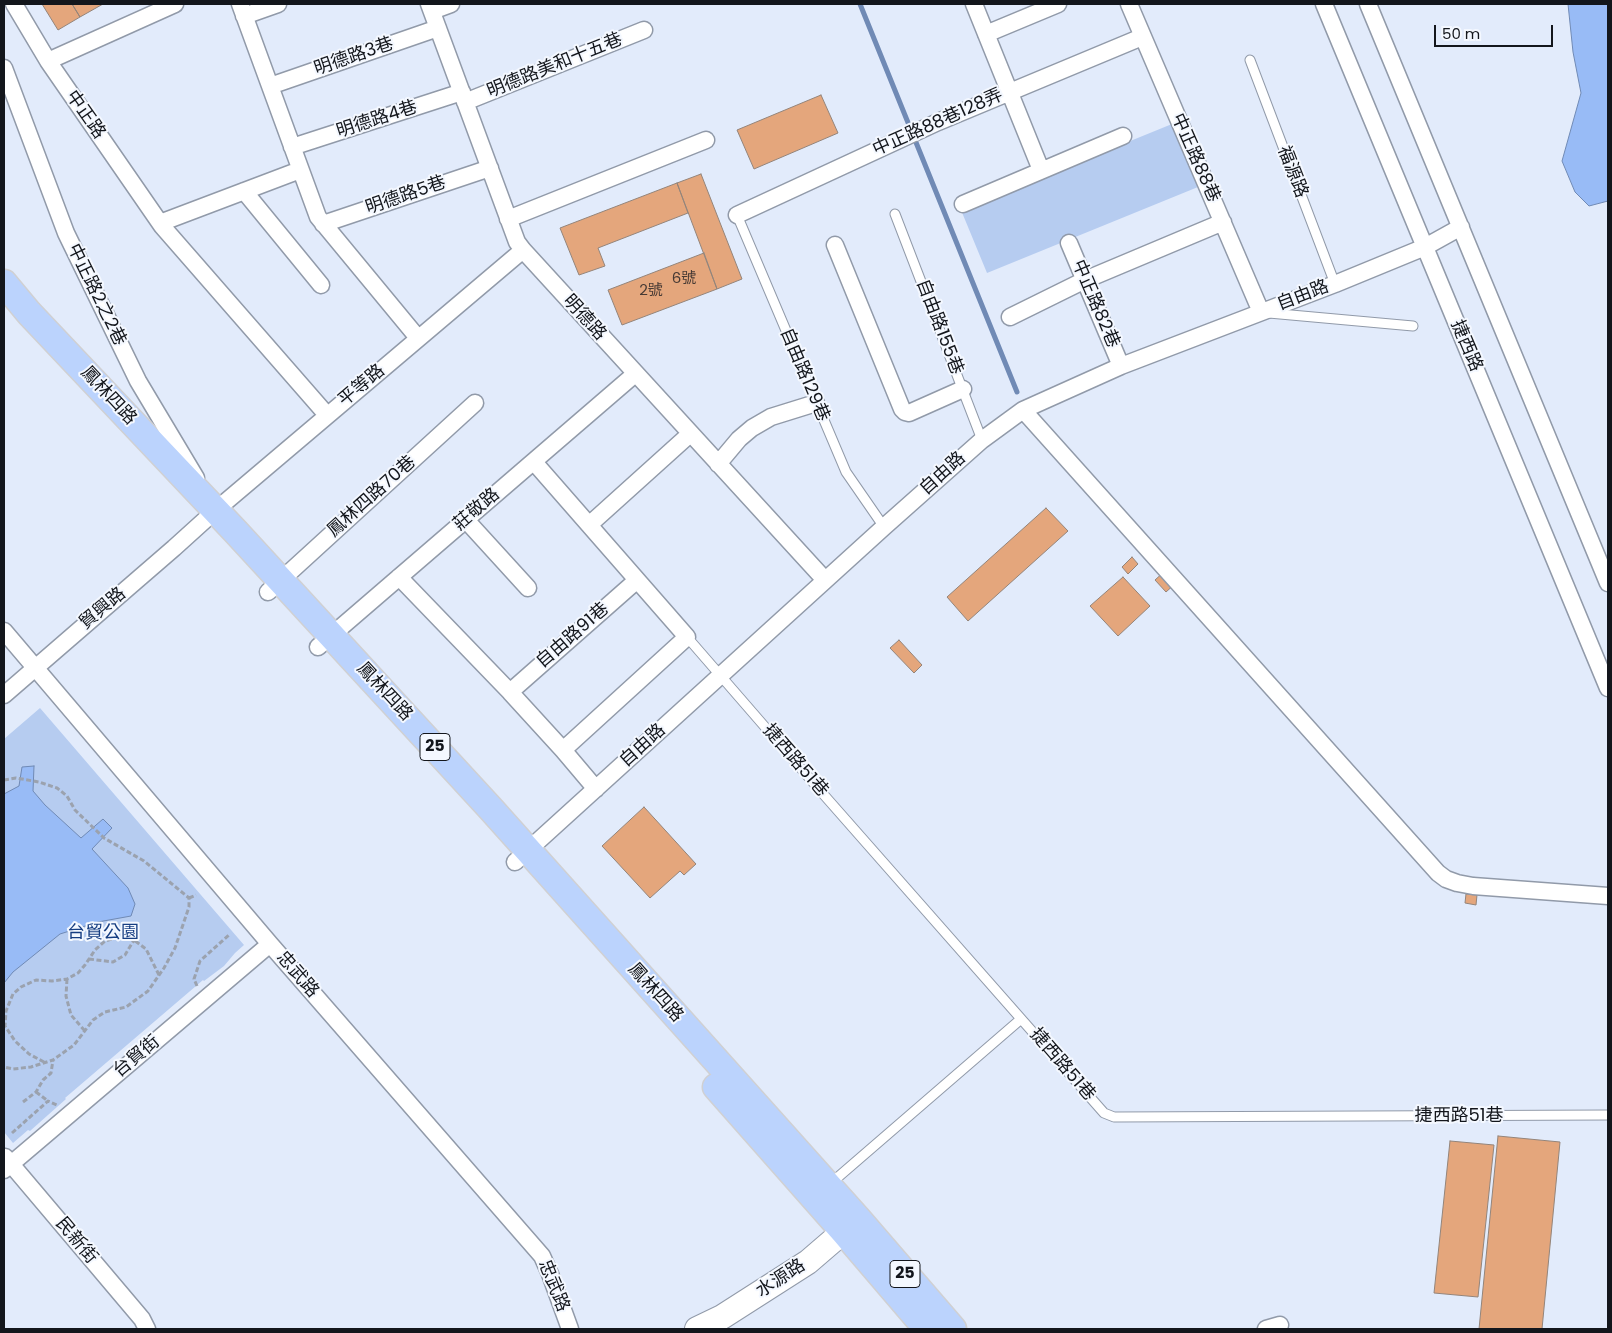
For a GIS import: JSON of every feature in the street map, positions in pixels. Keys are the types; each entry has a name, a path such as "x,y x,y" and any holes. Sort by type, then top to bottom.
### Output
{"main road":[{"name":"鳳林四路","path":"4,283 209,516 828,1186 851,1226"},
{"name":"鳳林四路","path":"4,308 209,516"},
{"name":"鳳林四路","path":"522,856 851,1226"},
{"name":"25","path":"851,1226 927,1329"},
{"name":"25","path":"851,1226 953,1329"}],"street":[{"name":"中正路","path":"14,4 48,61 160,223 326,416"},
{"path":"48,61 174,4"},
{"path":"278,4 242,10 318,217 418,338"},
{"path":"431,7 451,4"},
{"path":"974,4 1041,170"},
{"path":"986,34 1058,4"},
{"name":"中正路88巷","path":"1129,4 1261,312"},
{"name":"捷西路","path":"1324,4 1608,688"},
{"path":"1368,4 1608,583"},
{"name":"明德路","path":"431,7 508,218 522,250 826,580"},
{"name":"明德路3巷","path":"270,86 438,28"},
{"name":"明德路美和十五巷","path":"464,97 644,30"},
{"name":"中正路88巷128弄","path":"737,215 938,122 1142,37"},
{"name":"中正路2之2巷","path":"4,68 66,233 138,381 209,516"},
{"name":"明德路4巷","path":"292,147 464,97"},
{"path":"963,204 1123,136"},
{"path":"508,218 706,140"},
{"name":"明德路5巷","path":"323,224 490,168"},
{"path":"160,223 300,170"},
{"path":"244,191 321,285"},
{"path":"1010,317 1085,280 1223,222"},
{"name":"自由路","path":"522,856 884,527 982,440 1023,410 1121,366 1426,247 1460,227"},
{"name":"中正路82巷","path":"1069,243 1121,366"},
{"path":"835,245 902,409 909,413 963,389"},
{"name":"平等路","path":"209,516 522,250"},
{"name":"莊敬路","path":"325,641 635,374"},
{"path":"718,464 739,439 752,428 771,418 816,402"},
{"name":"鳳林四路70巷","path":"274,586 476,403"},
{"path":"1023,410 1438,873 1451,881 1473,886 1608,896"},
{"path":"589,525 690,434"},
{"path":"534,462 636,581 687,637 563,750"},
{"name":"貿興路","path":"4,695 209,516"},
{"path":"466,520 528,588"},
{"path":"399,577 510,692 596,789"},
{"name":"自由路91巷","path":"510,692 636,581"},
{"name":"忠武路","path":"4,631 270,944 542,1256 570,1329"},
{"name":"台貿街","path":"6,1163 270,944"},
{"name":"民新街","path":"6,1163 142,1319 147,1329"},
{"name":"水源路","path":"697,1329 722,1317 808,1262 851,1226"}],"lane":[{"name":"福源路","path":"1250,60 1335,284"},
{"name":"自由路155巷","path":"895,214 982,440"},
{"name":"自由路129巷","path":"737,215 846,472 884,527"},
{"path":"1261,312 1413,326"},
{"name":"捷西路51巷","path":"687,637 1104,1113 1114,1117 1608,1115"},
{"path":"828,1186 1021,1019"}],"path":[{"path":"4,780 16,778 39,782 57,788 67,796 76,810 104,838 144,861 190,898"},
{"path":"190,898 196,895"},
{"path":"4,1067 13,1069 31,1067 53,1060 74,1045 93,1020 106,1012 126,1007 148,991 175,948 189,907 190,898"},
{"path":"200,992 194,979 200,961 230,934"},
{"path":"44,1063 29,1054 15,1041 6,1026 6,1011 13,994 21,987 36,980 52,981 67,979 78,973 94,950 106,941 123,936 134,940 146,949 159,975"},
{"path":"89,959 113,962 125,955 134,940"},
{"path":"67,979 66,996 70,1015 85,1031"},
{"path":"23,1102 36,1092 43,1080 51,1073 53,1060"},
{"path":"36,1092 62,1108"},
{"path":"12,1133 48,1100"}],"green space":[{"path":"1172,124 1198,187 987,273 961,210"},
{"name":"台貿公園","path":"40,708 244,945 224,966 203,980 65,1098 30,1131 28,1130 13,1143 4,1132 4,739"}],"shaded area":[{"path":"1568,4 1608,4 1608,201 1589,206 1575,192 1562,161 1581,93 1573,52"},
{"path":"34,766 33,791 45,805 81,838 103,819 112,828 92,849 128,888 135,904 131,916 98,922 60,934 13,972 4,983 4,794 19,786 22,767"}],"building":[{"path":"42,4 72,4 80,17 58,30"},
{"path":"72,4 103,4 80,17"},
{"path":"821,95 838,133 754,169 737,130"},
{"path":"701,174 742,279 717,289 677,183"},
{"path":"677,183 688,213 598,248 605,266 579,275 560,228"},
{"path":"704,253 717,289 622,325 608,290"},
{"path":"1046,508 1068,531 968,621 947,597"},
{"path":"1132,557 1138,564 1128,574 1122,567"},
{"path":"1165,571 1176,583 1166,592 1155,580"},
{"path":"1123,577 1150,606 1118,636 1090,606"},
{"path":"899,640 922,665 914,673 890,648"},
{"path":"644,807 696,864 684,875 680,871 650,898 602,846"},
{"path":"1466,894 1477,895 1476,905 1465,903"},
{"path":"1498,1136 1560,1142 1542,1329 1479,1329"},
{"path":"1450,1141 1494,1145 1478,1297 1434,1293"}],"waterway":[{"path":"860,4 1017,392"}]}
